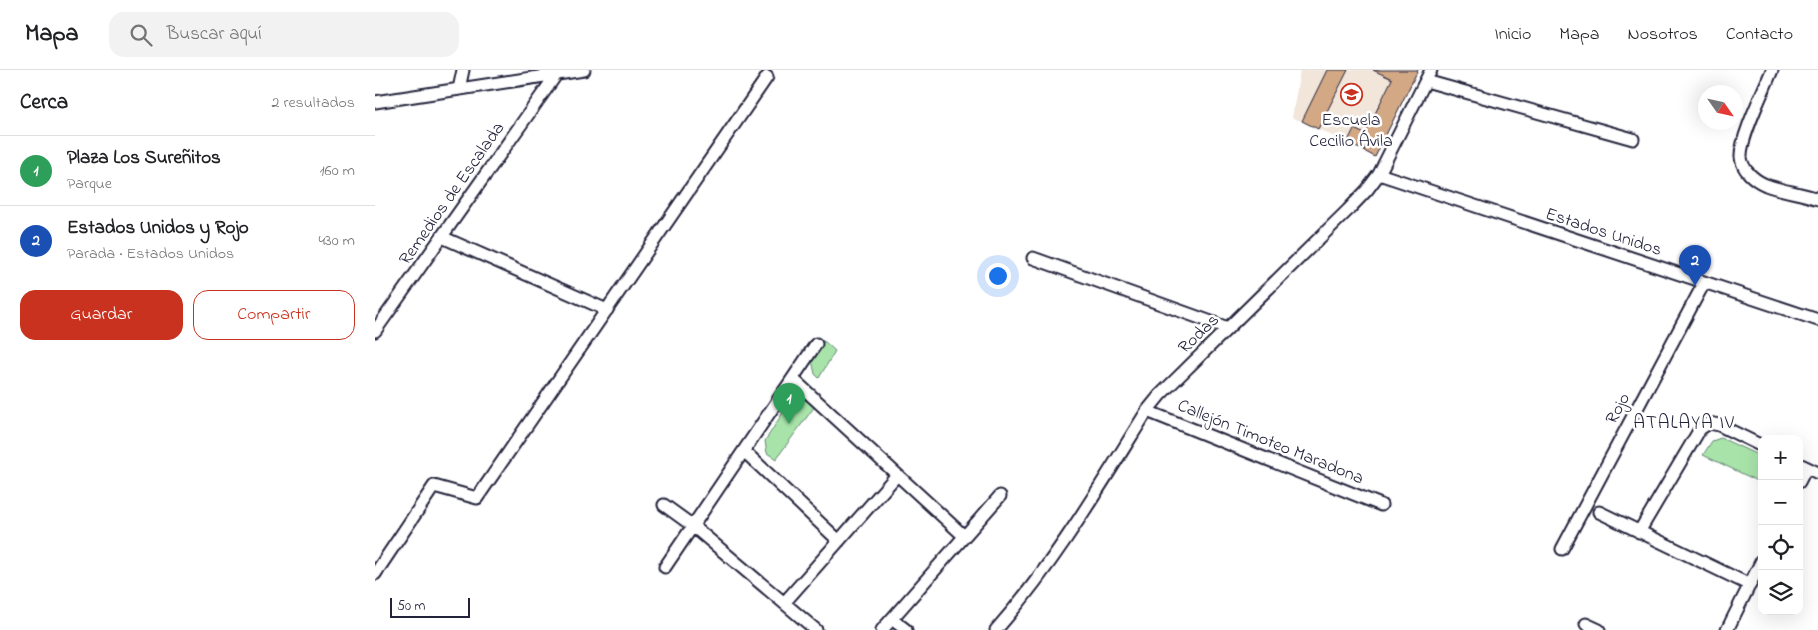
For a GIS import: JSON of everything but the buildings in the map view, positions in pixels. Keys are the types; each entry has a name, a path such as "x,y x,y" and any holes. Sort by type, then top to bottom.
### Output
{"street":[{"path":"459,89 463,70"},
{"path":"375,102 584,70"},
{"path":"1772,70 1742,143 1741,158 1745,170 1754,178 1766,184 1818,198"},
{"name":"Remedios de Escalada","path":"375,331 556,75"},
{"path":"1429,75 1633,139"},
{"name":"Rodas","path":"997,630 1055,557 1159,395 1348,210 1379,174 1429,75"},
{"path":"375,574 434,486 477,498 767,77"},
{"name":"Estados Unidos","path":"1379,174 1818,320"},
{"path":"441,237 607,310"},
{"path":"1033,258 1228,328"},
{"name":"Rojo","path":"1561,549 1704,283"},
{"path":"665,567 816,344"},
{"path":"793,379 964,536"},
{"name":"Callejón Timoteo Maradona","path":"1147,411 1381,505"},
{"path":"1639,532 1700,429 1709,424 1719,425 1758,444"},
{"path":"744,451 839,542"},
{"path":"1803,466 1818,473"},
{"path":"784,603 897,475"},
{"path":"883,630 1000,496"},
{"path":"665,505 693,526 816,630"},
{"path":"1599,512 1750,585"},
{"path":"1727,630 1758,568"},
{"path":"892,619 906,630"},
{"path":"1586,624 1599,630"}],"shaded area":[{"name":"Escuela Cecilio Ávila","path":"1300,70 1418,70 1375,157 1302,121 1292,118"}],"green space":[{"path":"824,341 835,351 819,378 815,374 812,360"},
{"path":"800,393 815,406 776,459 767,453 765,441 794,395"},
{"path":"1721,438 1758,455 1758,481 1703,455 1712,441"}],"place":[{"name":"Escuela Cecilio Ávila","path":"1351,94"},
{"name":"Estados Unidos y Rojo","path":"1695,286"},
{"name":"Plaza Los Sureñitos","path":"789,424"}],"district":[{"name":"ATALAYA IV","path":"1684,421"}]}
